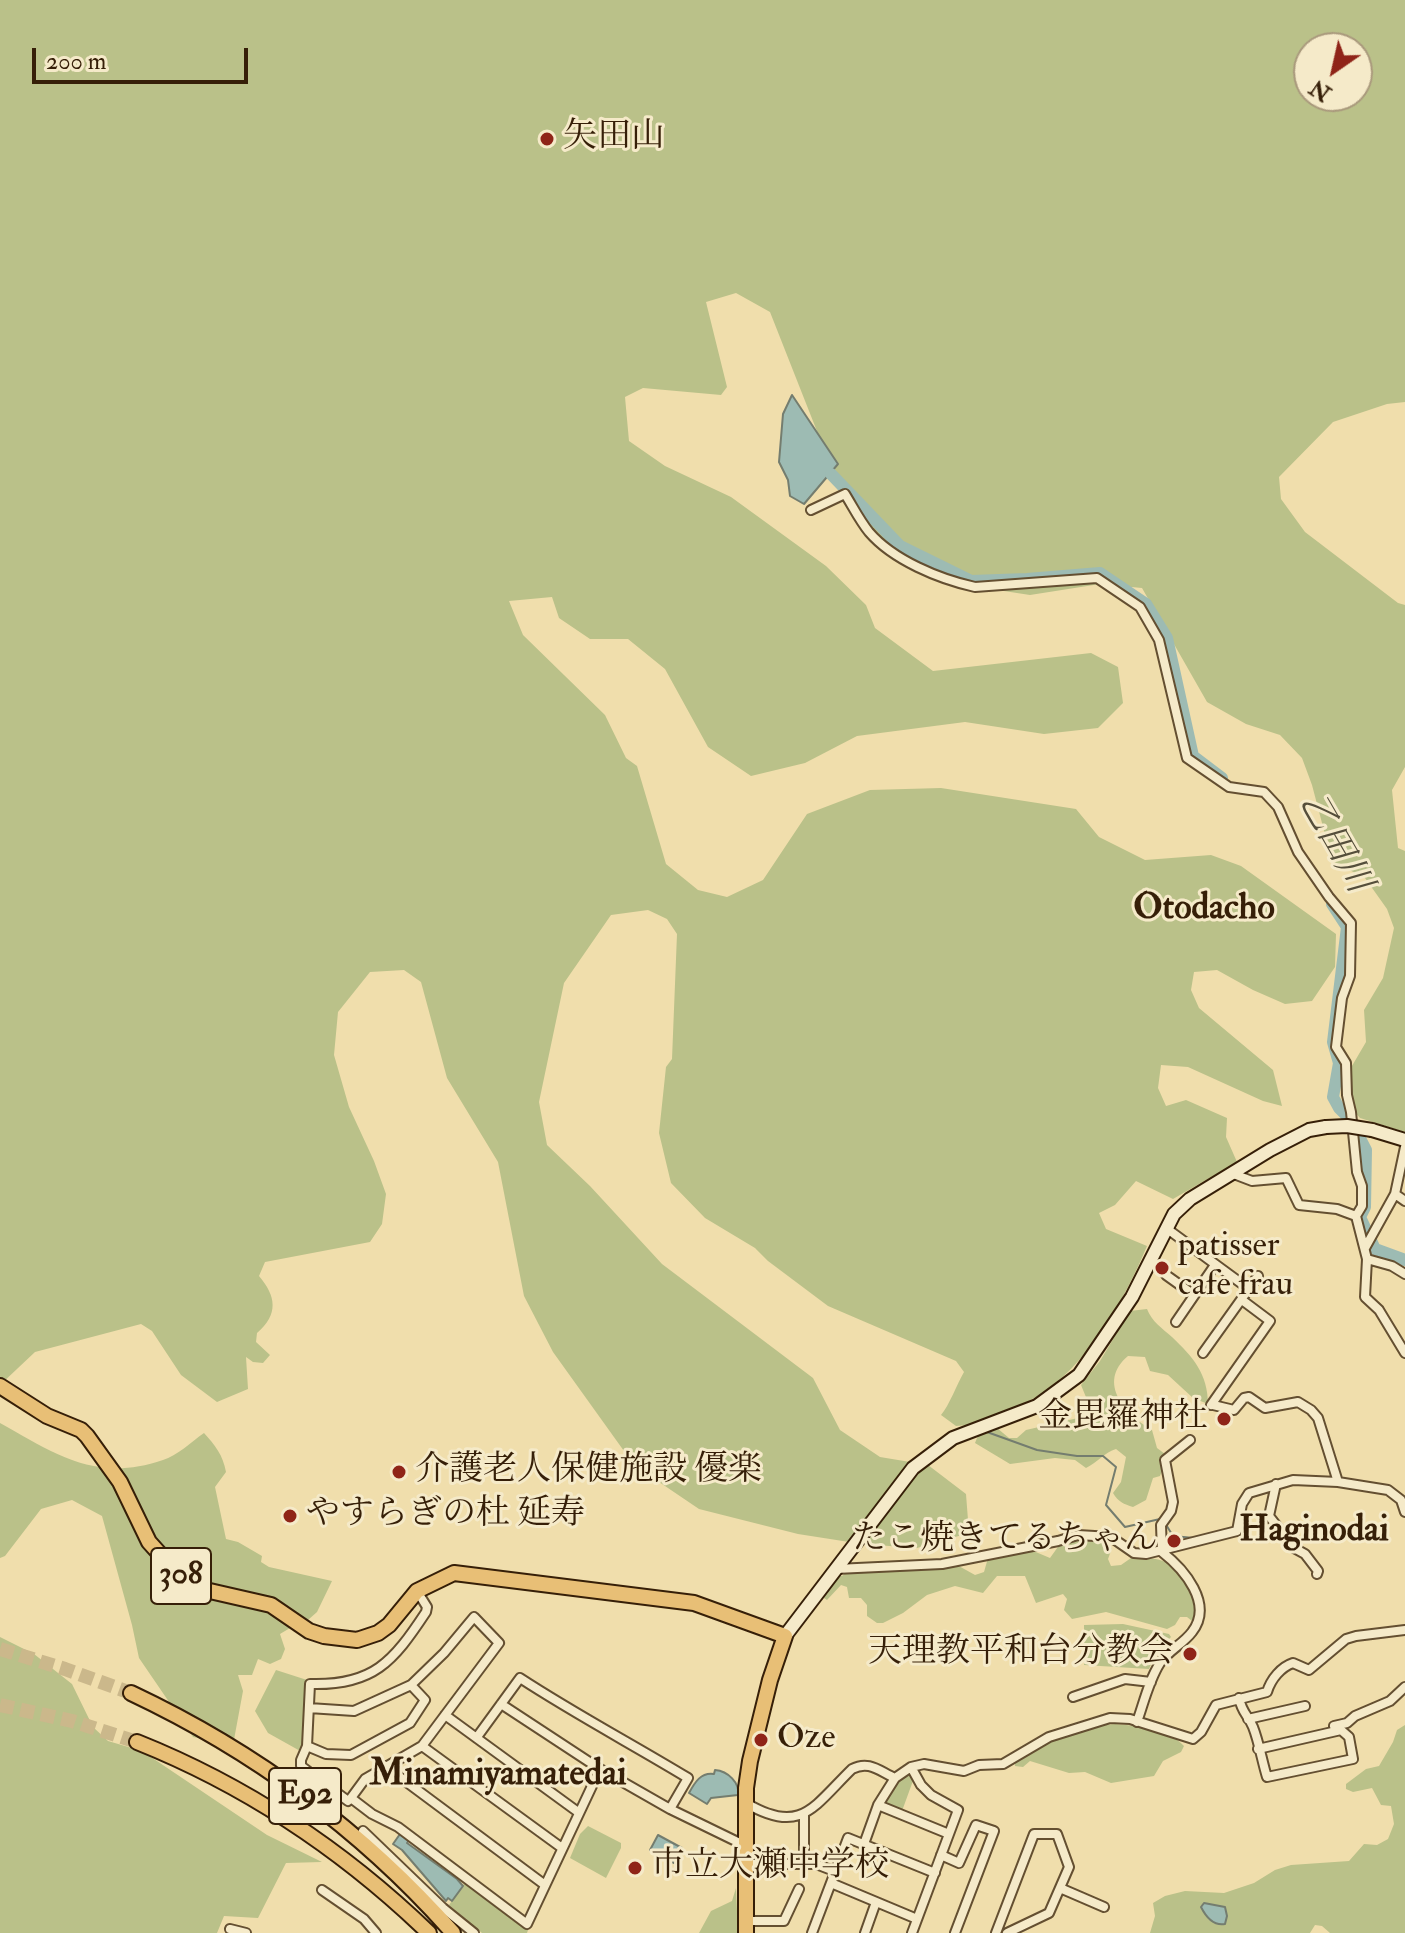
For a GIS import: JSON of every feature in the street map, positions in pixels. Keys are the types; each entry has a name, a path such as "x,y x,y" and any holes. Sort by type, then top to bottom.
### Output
{"highway":[{"name":"308","path":"0,1386 47,1416 81,1430 87,1436 120,1482 156,1550 177,1573 201,1589 264,1603 309,1631 349,1640 366,1638 389,1625 417,1591 454,1573 694,1603 785,1636"},
{"path":"746,1927 746,1803 750,1761 770,1680 785,1636"},
{"name":"E92","path":"131,1693 213,1735 298,1791 368,1847 453,1933"},
{"name":"E92","path":"137,1742 213,1776 272,1809 360,1871 429,1933"}],"street":[{"path":"811,510 845,494 869,532 899,556 955,583 975,587 1097,578 1140,607 1159,640 1187,758 1229,787 1264,792 1278,807 1298,852 1351,923 1350,976 1342,998 1336,1047 1346,1063 1357,1172 1362,1186 1362,1206 1356,1216"},
{"path":"785,1636 913,1468 953,1438 1037,1406 1079,1375 1132,1297 1174,1214 1190,1199 1291,1137 1309,1130 1347,1126 1372,1130 1405,1146 1395,1194 1368,1244 1365,1297 1379,1310 1405,1353"},
{"path":"1231,1173 1252,1181 1286,1178 1299,1205 1337,1209 1356,1216 1368,1244"},
{"path":"1395,1194 1405,1201"},
{"path":"1166,1228 1249,1289"},
{"path":"1367,1259 1392,1266 1405,1274"},
{"path":"1176,1322 1215,1265"},
{"path":"1166,1275 1194,1295"},
{"path":"1203,1353 1258,1276"},
{"path":"1242,1300 1270,1321 1212,1405 1234,1410 1244,1398 1249,1397 1265,1408 1298,1402 1318,1418 1338,1482"},
{"path":"1137,1722 1151,1682 1165,1656 1191,1634 1200,1614 1199,1604 1182,1570 1162,1552 1161,1525 1173,1502 1165,1460 1190,1440"},
{"path":"836,1569 942,1564 1078,1535 1111,1537 1134,1553 1162,1552 1233,1534 1237,1531 1244,1498 1249,1493 1303,1479 1388,1490 1403,1496 1405,1512"},
{"path":"1276,1484 1269,1516 1294,1548 1311,1561 1317,1574"},
{"path":"309,1708 354,1711 411,1685 444,1653 474,1617 499,1643 422,1746 365,1779 348,1801 301,1766 307,1746 310,1684 336,1685 357,1680 389,1661 426,1612 427,1607 417,1591"},
{"path":"864,1844 878,1805 895,1778 911,1767 924,1764 964,1771 979,1765 1003,1764 1049,1737 1110,1718 1137,1722 1193,1739 1201,1732 1216,1705 1267,1692 1280,1671 1289,1664 1309,1670 1346,1639 1405,1630"},
{"path":"477,1737 520,1678 688,1778 670,1809"},
{"path":"1073,1697 1125,1679 1151,1682"},
{"path":"307,1746 326,1754 351,1755 410,1723 425,1700 411,1685"},
{"path":"1326,1733 1329,1727 1347,1723 1355,1716 1390,1701 1405,1687"},
{"path":"1239,1698 1242,1714 1253,1727 1258,1749 1267,1777 1353,1759 1349,1737 1341,1730 1258,1749"},
{"path":"501,1704 600,1769 670,1809 746,1846"},
{"path":"1248,1719 1305,1706"},
{"path":"445,1715 578,1812"},
{"path":"422,1746 562,1848"},
{"path":"746,1803 777,1819 804,1815 861,1764 895,1778"},
{"path":"385,1766 545,1885"},
{"path":"911,1767 931,1795 958,1810 912,1933"},
{"path":"351,1798 372,1814 398,1827 527,1924 600,1769"},
{"path":"878,1805 949,1834"},
{"path":"804,1815 804,1863"},
{"path":"941,1855 959,1863 976,1825 994,1831 955,1933"},
{"path":"363,1831 443,1908 474,1933"},
{"path":"996,1933 1034,1834 1057,1834 1069,1867 1049,1913 1007,1933"},
{"path":"812,1933 848,1838 935,1873"},
{"path":"746,1864 804,1863 834,1871"},
{"path":"831,1883 917,1919"},
{"path":"1060,1888 1104,1907"},
{"path":"746,1927 784,1921 799,1889"},
{"path":"322,1890 364,1919 376,1933"},
{"path":"865,1933 876,1902"},
{"path":"230,1929 246,1933"}],"green space":[{"path":"0,0 1405,0 1405,402 1387,404 1333,422 1279,477 1281,499 1305,532 1398,603 1405,605 1405,767 1392,790 1398,848 1405,851 1405,1132 1360,1118 1344,1100 1342,1083 1366,1042 1364,1010 1383,978 1394,928 1387,909 1365,878 1332,861 1302,758 1280,735 1246,724 1207,702 1142,588 1100,584 1030,595 958,584 899,556 869,532 837,482 770,312 736,293 706,302 727,387 721,395 643,388 625,397 629,441 665,466 731,497 826,566 866,605 875,628 933,671 1091,653 1118,667 1123,703 1098,728 1044,734 965,722 857,736 805,763 751,776 708,747 665,669 628,639 590,639 559,618 552,597 509,601 523,635 605,715 626,758 637,766 666,864 698,890 727,897 763,880 807,814 870,790 941,788 1076,809 1099,837 1145,860 1211,855 1241,866 1336,934 1335,967 1312,1001 1285,1004 1217,970 1194,972 1191,990 1199,1008 1273,1070 1282,1106 1263,1101 1188,1067 1161,1065 1158,1088 1166,1106 1186,1100 1227,1118 1226,1137 1237,1162 1173,1199 1136,1181 1115,1205 1099,1213 1106,1229 1147,1246 1128,1288 1102,1330 1072,1368 1036,1397 968,1425 956,1426 941,1415 964,1372 956,1361 828,1306 755,1248 705,1218 671,1183 659,1133 666,1067 672,1059 677,934 667,919 648,910 611,915 564,983 539,1102 547,1145 590,1186 662,1264 813,1378 840,1430 880,1457 928,1465 966,1494 969,1533 917,1548 862,1544 798,1534 699,1509 634,1465 553,1352 524,1296 498,1162 447,1078 421,982 404,970 370,972 338,1012 334,1055 349,1107 386,1194 382,1224 370,1242 265,1262 259,1276 269,1291 273,1305 269,1319 257,1333 256,1342 270,1355 263,1363 246,1357 248,1389 217,1402 181,1375 152,1331 141,1324 35,1352 0,1385"},
{"path":"1147,1309 1154,1321 1193,1359 1205,1384 1208,1404 1193,1398 1168,1375 1150,1371 1145,1357 1128,1356 1119,1366 1115,1377 1118,1398 1133,1416 1152,1430 1157,1448 1165,1454 1160,1476 1153,1478 1146,1500 1133,1507 1117,1499 1113,1493 1121,1482 1126,1457 1116,1449 1086,1468 1075,1460 1055,1458 1010,1464 975,1443 981,1433 989,1429 997,1428 1009,1438 1017,1438 1026,1430 1091,1415 1092,1405 1081,1385 1100,1361 1130,1311"},
{"path":"0,1423 58,1454 96,1467 139,1466 168,1458 204,1433 218,1451 226,1472 215,1487 226,1539 238,1542 262,1556 261,1562 269,1567 332,1581 317,1612 308,1620 298,1616 287,1622 290,1628 280,1634 285,1649 281,1659 270,1664 258,1659 252,1675 238,1675 243,1691 233,1745 193,1737 139,1658 102,1516 72,1500 41,1509 5,1556 0,1558"},
{"path":"1106,1540 1106,1545 1112,1548 1108,1559 1111,1566 1121,1565 1131,1558 1156,1559 1170,1565 1183,1578 1193,1596 1195,1614 1192,1621 1180,1617 1175,1625 1167,1629 1106,1612 1072,1619 1064,1610 1067,1599 1063,1594 1036,1603 1025,1576 997,1576 983,1593 955,1586 927,1595 883,1623 877,1623 867,1616 867,1605 861,1598 849,1598 847,1587 841,1585 827,1600 821,1596 837,1576 846,1573 957,1565 975,1575 984,1572 988,1558 1031,1550 1050,1558 1060,1544"},
{"path":"1123,1624 1171,1637 1157,1651 1149,1669 1084,1665 1084,1625"},
{"path":"0,1637 34,1654 72,1684 93,1727 108,1741 142,1751 267,1835 322,1862 286,1863 258,1918 224,1916 217,1933 0,1933"},
{"path":"276,1670 307,1680 302,1752 268,1733 255,1711"},
{"path":"1115,1724 1161,1732 1184,1746 1181,1752 1163,1761 1154,1776 1111,1783 1085,1772 1069,1773 1030,1761 1023,1767 1015,1766 1015,1762 1062,1736"},
{"path":"1405,1725 1405,1933 1330,1933 1322,1926 1315,1925 1310,1933 1150,1933 1155,1916 1153,1903 1165,1896 1185,1891 1224,1893 1291,1865 1349,1861 1364,1844 1377,1845 1388,1839 1394,1824 1391,1806 1381,1805 1372,1788 1353,1792 1346,1789 1346,1784 1366,1769 1379,1766 1397,1730"},
{"path":"908,1772 914,1778 902,1811 888,1806 886,1801 898,1779"},
{"path":"588,1826 621,1843 606,1878 570,1858 580,1834"},
{"path":"466,1881 529,1927 527,1933 482,1933 449,1905"},
{"path":"736,1888 738,1933 699,1933 711,1911 732,1901"}],"water":[{"path":"792,395 838,464 804,504 790,496 788,480 779,462 783,414"},
{"path":"715,1770 732,1778 738,1795 711,1798 707,1804 689,1793 699,1779 714,1774"},
{"path":"400,1834 409,1840 407,1843 463,1886 452,1901 448,1898 446,1901 402,1850 393,1844"},
{"path":"658,1835 682,1848 674,1863 650,1850"},
{"path":"1204,1903 1225,1907 1225,1924 1217,1924 1208,1917 1201,1907"}],"waterway":[{"name":"乙田川","path":"831,474 900,546 971,581 1100,573 1146,604 1167,638 1193,756 1222,778"},
{"name":"乙田川","path":"1332,904 1347,927 1333,1042 1339,1063 1333,1097 1350,1119 1366,1150 1365,1207 1360,1217 1375,1249 1405,1260"},
{"path":"987,1432 1037,1450 1103,1456 1116,1467 1106,1505 1125,1527 1160,1519"},
{"path":"1165,1523 1173,1536 1194,1538"}],"tunnel":[{"path":"0,1649 131,1693"},
{"path":"0,1705 72,1721 137,1742"}],"place":[{"name":"矢田山","path":"547,139"},
{"name":"patisser cafe frau","path":"1162,1268"},
{"name":"金毘羅神社","path":"1224,1419"},
{"name":"介護老人保健施設 優楽","path":"399,1472"},
{"name":"やすらぎの杜 延寿","path":"290,1516"},
{"name":"たこ焼きてるちゃん","path":"1174,1541"},
{"name":"天理教平和台分教会","path":"1190,1654"},
{"name":"Oze","path":"761,1740"},
{"name":"市立大瀬中学校","path":"635,1868"}],"district":[{"name":"Otodacho","path":"1204,910"},
{"name":"Haginodai","path":"1314,1532"},
{"name":"Minamiyamatedai","path":"498,1776"}]}
